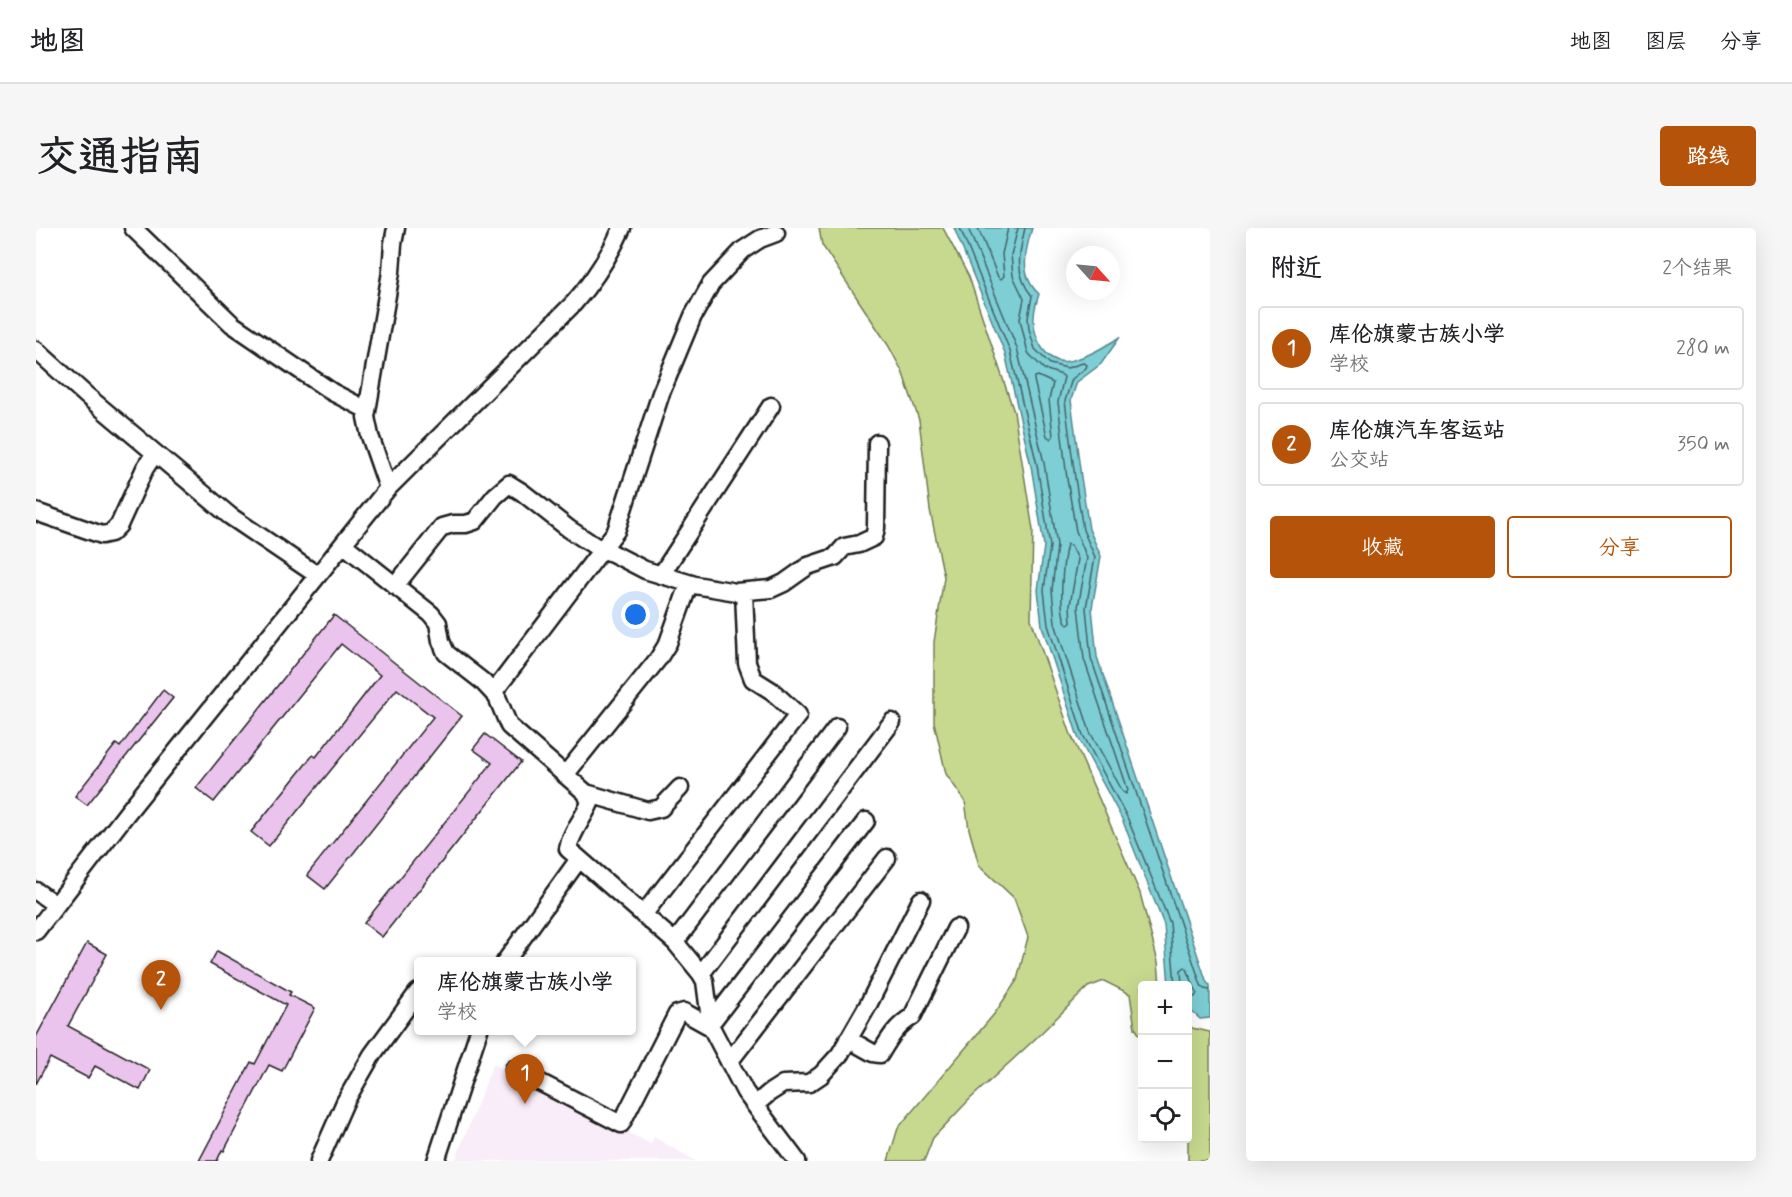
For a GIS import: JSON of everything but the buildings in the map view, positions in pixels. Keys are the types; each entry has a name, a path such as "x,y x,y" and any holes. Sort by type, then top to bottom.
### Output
{"street":[{"path":"133,228 232,324 332,392 367,410"},
{"path":"388,488 370,436 366,417 386,303 396,228"},
{"path":"36,931 127,813 388,488 574,303 595,279 622,228"},
{"path":"493,693 616,531 661,393 693,316 711,284 743,250 760,238 776,234"},
{"path":"36,350 230,516 317,576"},
{"path":"661,575 771,406"},
{"path":"395,586 442,527 475,521 495,496 509,484 595,546 645,570 689,584 736,592 771,589 784,583 807,566 835,557 844,547 859,544 874,537 877,442"},
{"path":"36,512 102,535 111,533 119,525 137,483 154,453"},
{"path":"343,544 430,614 438,623 446,653 482,681 493,693 509,726 586,793 648,811 661,808 680,788"},
{"path":"565,775 658,659 672,633 689,584"},
{"path":"643,915 798,715 772,691 753,679 747,663 744,591"},
{"path":"701,974 892,722"},
{"path":"675,942 837,727"},
{"path":"586,793 590,803 570,837 568,849 675,942 701,974 705,981 711,1025 729,1062 745,1092 797,1161"},
{"path":"711,1025 866,821"},
{"path":"729,1062 887,858"},
{"path":"509,957 579,859"},
{"path":"36,891 56,905"},
{"path":"755,1105 783,1084 809,1083 821,1075 840,1053 867,1007 921,900"},
{"path":"848,1039 873,1053 880,1054 895,1031 903,1022 912,1017 956,928"},
{"path":"319,1161 345,1102 372,1055 414,997"},
{"path":"514,1069 621,1124 677,1014 684,1012 711,1025"},
{"path":"436,1161 477,1035"}],"shaded area":[{"path":"493,1064 651,1144 654,1137 696,1161 455,1161"}],"green space":[{"path":"819,228 943,228 969,277 1014,412 1033,530 1031,619 1070,732 1140,893 1158,962 1160,981 1138,981 1138,1032 1135,1028 1130,994 1104,981 1088,987 970,1099 933,1138 924,1161 888,1161 898,1128 995,1013 1017,980 1028,937 1014,898 979,865 969,829 965,801 946,774 934,722 934,642 944,577 930,510 919,420 902,371 888,345 822,245"},
{"path":"1192,1028 1210,1032 1210,1161 1188,1161 1188,1143 1192,1143"}],"water":[{"path":"954,228 1032,228 1025,263 1028,279 1039,294 1035,311 1035,333 1042,348 1054,359 1069,361 1076,359 1120,337 1101,364 1077,382 1071,400 1089,529 1101,556 1092,608 1097,657 1207,983 1210,985 1210,1018 1200,1019 1192,1012 1192,981 1169,981 1164,925 1122,819 1078,737 1042,626 1038,590 1044,546 1031,466 1005,353"}],"place":[{"name":"库伦旗汽车客运站","path":"161,1010"},
{"name":"库伦旗蒙古族小学","path":"525,1104"}]}
